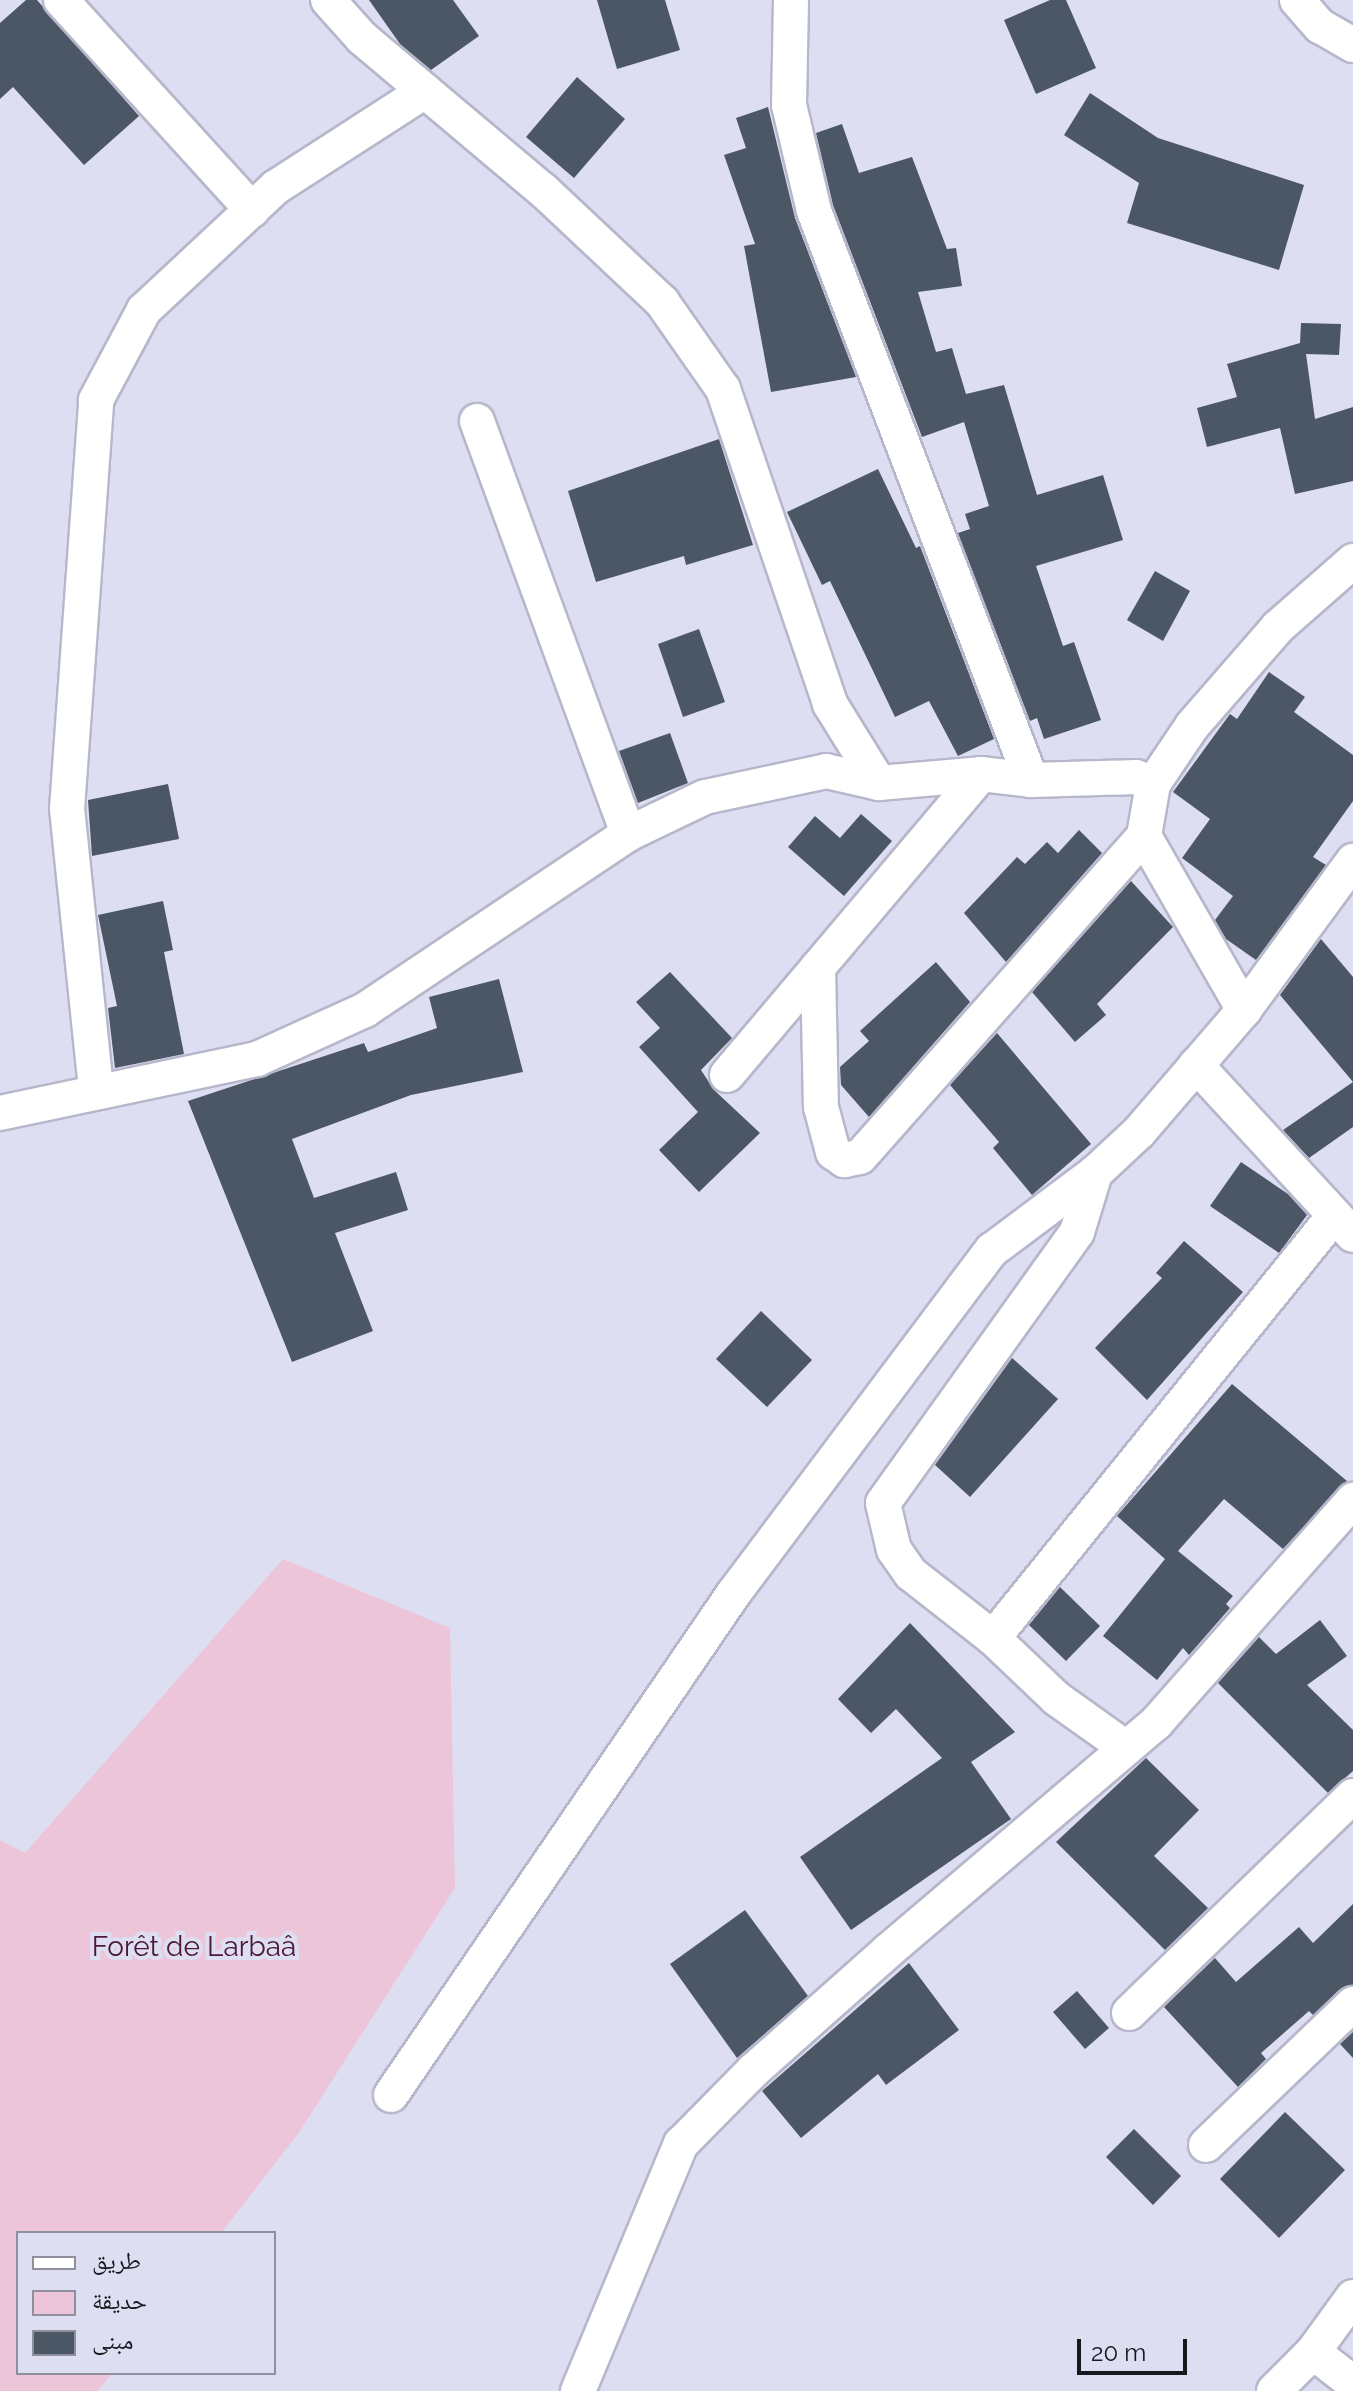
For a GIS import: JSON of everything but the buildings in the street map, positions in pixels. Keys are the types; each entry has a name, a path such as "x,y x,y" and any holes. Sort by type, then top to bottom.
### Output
{"street":[{"path":"61,0 252,210"},
{"path":"791,0 789,105 814,211 1031,780"},
{"path":"1297,0 1320,26 1353,45"},
{"path":"339,3 362,38 544,191 662,302 723,389 830,704 879,783"},
{"path":"96,1089 67,809 96,400 144,310 276,187 425,91"},
{"path":"477,421 628,834"},
{"path":"818,967 821,1107 827,1140 844,1160 860,1157 1144,836 1153,784 1192,726 1278,627 1353,561"},
{"path":"0,1113 96,1089 257,1059 365,1010 628,834 705,797 826,771 879,783 981,774 1031,780 1136,777 1153,784"},
{"path":"727,1075 981,774"},
{"path":"1144,836 1244,1010"},
{"path":"391,2095 734,1593 992,1250 1095,1173 1196,1065 1244,1010 1353,861"},
{"path":"993,1638 1343,1226 1196,1065"},
{"path":"1095,1173 1077,1232 883,1503 894,1550 911,1574 993,1638 1056,1698 1126,1748"},
{"path":"578,2391 681,2144 832,2001 1156,1723 1353,1500"},
{"path":"1129,2013 1353,1796"},
{"path":"1206,2145 1353,2004"},
{"path":"1274,2391 1313,2352 1353,2297"},
{"path":"1313,2352 1353,2383"}],"green space":[{"name":"Forêt de Larbaâ","path":"283,1559 450,1628 455,1888 298,2134 223,2231 16,2231 16,2375 110,2375 98,2391 0,2391 0,1840 25,1853"}]}
